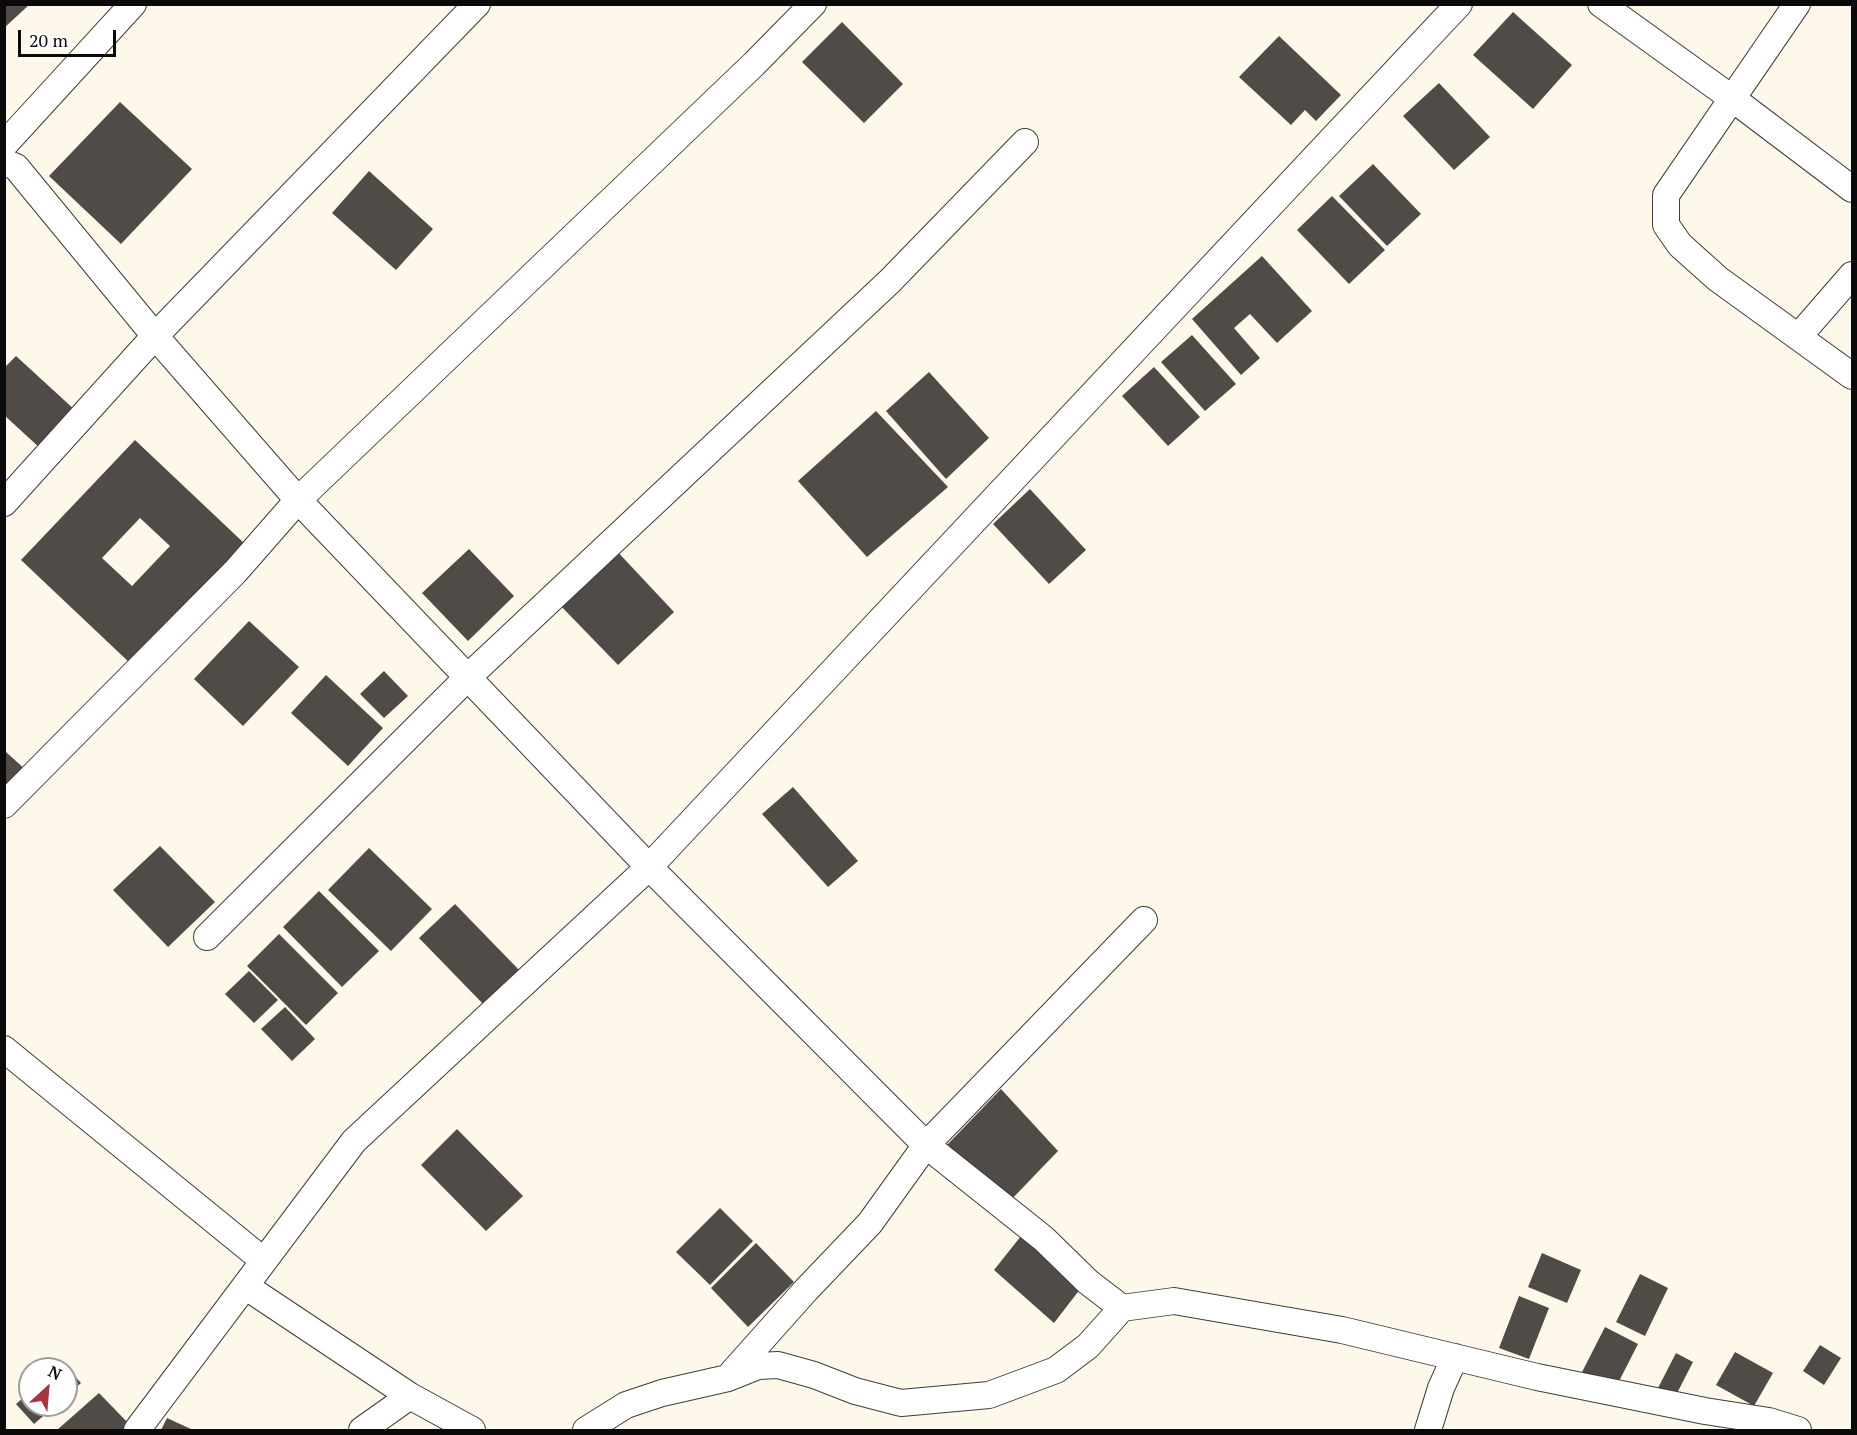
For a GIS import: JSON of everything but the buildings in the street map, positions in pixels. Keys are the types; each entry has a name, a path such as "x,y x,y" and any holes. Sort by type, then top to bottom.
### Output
{"street":[{"path":"133,4 8,163 298,500 649,867 926,1145 1044,1239 1088,1282 1122,1308"},
{"path":"4,502 155,336 477,4"},
{"path":"4,805 235,572 298,500 737,80 813,4"},
{"path":"137,1431 354,1141 649,867 1460,4"},
{"path":"1601,4 1733,99 1852,189"},
{"path":"1797,4 1666,195 1666,225 1680,245 1718,279 1852,376"},
{"path":"207,937 468,677 890,281 1025,142"},
{"path":"1799,336 1852,274"},
{"path":"728,1378 806,1290 870,1223 926,1145 1144,920"},
{"path":"4,1049 264,1261"},
{"path":"245,1286 410,1396 472,1431"},
{"path":"586,1431 626,1405 662,1393 728,1378 758,1366 778,1365 814,1375 855,1391 901,1403 989,1395 1056,1370 1088,1346 1122,1308 1174,1301 1342,1330 1570,1384 1705,1411 1769,1421 1798,1431"},
{"path":"1428,1431 1441,1388 1455,1357"},
{"path":"362,1431 410,1396"}]}
